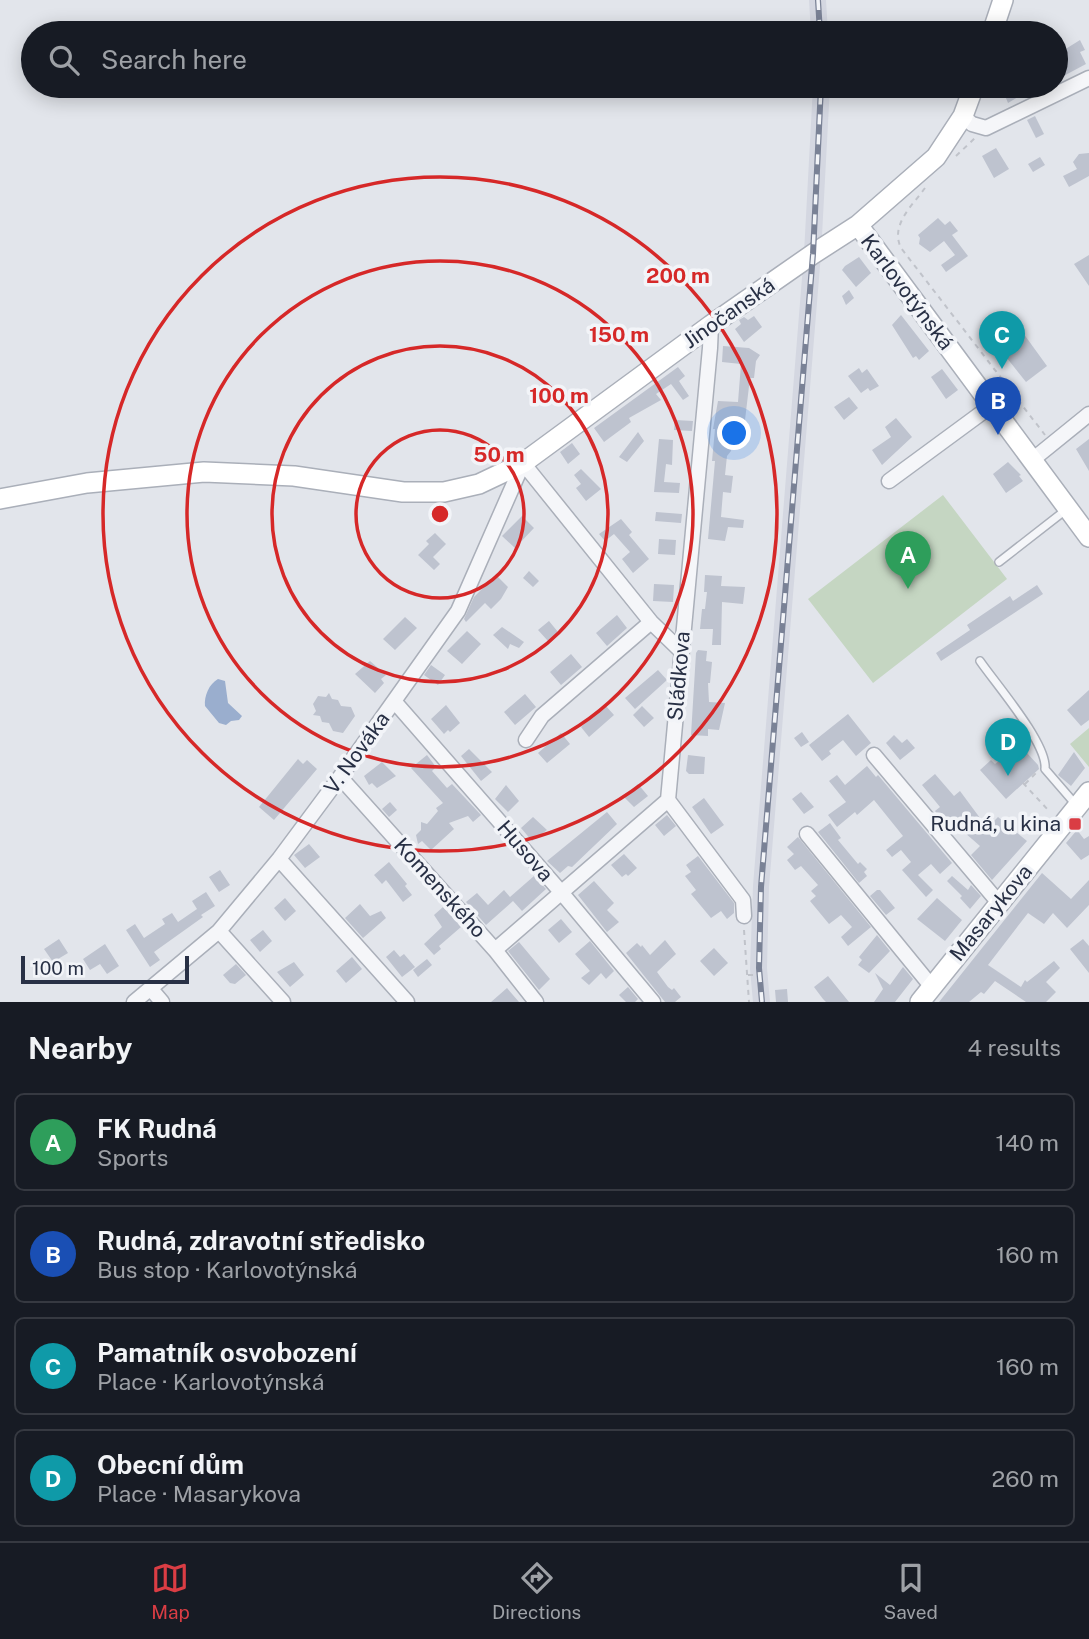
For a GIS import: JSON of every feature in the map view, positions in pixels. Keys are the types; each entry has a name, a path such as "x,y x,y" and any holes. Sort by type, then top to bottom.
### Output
{"street":[{"path":"996,21 1003,0"},
{"path":"1068,88 1089,78"},
{"name":"Karlovotýnská","path":"970,98 963,116 936,157 858,225 1089,537"},
{"path":"963,116 972,124 985,128 1047,98"},
{"name":"Jinočanská","path":"0,499 87,482 204,472 294,476 403,492 444,492 479,484 523,463 711,325 858,225"},
{"name":"Sládkova","path":"668,800 711,325"},
{"path":"890,481 991,406"},
{"path":"1031,461 1089,414"},
{"path":"523,463 651,622 681,651"},
{"name":"V. Nováka","path":"134,1002 219,931 279,859 340,777 458,611 523,463"},
{"path":"526,740 542,716 651,622"},
{"name":"Husova","path":"394,701 653,1002"},
{"path":"874,755 999,903"},
{"name":"Komenského","path":"340,777 495,950 536,1002"},
{"name":"Masarykova","path":"926,995 1083,799"},
{"path":"495,950 668,800 743,900 744,916"},
{"path":"807,834 926,995"},
{"path":"279,859 407,1002"},
{"path":"219,931 283,1002"},
{"path":"151,989 162,1002"}],"lane":[{"path":"999,562 1068,509"},
{"path":"980,661 1036,739 1045,769 1083,799"}],"path":[{"path":"949,163 985,128"},
{"path":"930,181 898,225 897,238 911,264 1052,445"},
{"path":"1045,766 1024,784 1050,812"},
{"path":"744,916 749,1002"},
{"path":"747,975 755,975"}],"shaded area":[{"path":"809,0 826,0 827,21 810,21"},
{"path":"812,98 829,98 821,254 769,887 767,968 770,1002 753,1002 750,969 753,886 804,253"}],"green space":[{"path":"943,495 1007,579 873,683 808,599"},
{"path":"1089,728 1089,767 1070,744"}],"water":[{"path":"218,679 225,681 228,703 242,716 226,725 219,723 205,706 208,691"}],"building":[{"path":"1080,40 1085,50 1080,52 1086,64 1068,74 1068,48"},
{"path":"1035,116 1044,134 1036,138 1027,120"},
{"path":"996,148 1009,169 994,178 982,156"},
{"path":"1089,153 1089,176 1069,187 1063,176 1077,169 1073,162 1079,154"},
{"path":"1040,157 1045,165 1033,172 1028,164"},
{"path":"938,218 945,225 950,221 958,231 952,235 968,256 946,272 941,265 955,255 944,241 930,252 919,244 918,235"},
{"path":"1089,255 1089,286 1074,264"},
{"path":"859,257 871,273 856,287 842,270"},
{"path":"849,290 854,298 846,305 842,296"},
{"path":"901,315 929,351 919,360 916,356 913,358 892,325"},
{"path":"754,316 762,327 744,342 735,329 741,324 739,320 744,317 748,320"},
{"path":"1018,326 1047,366 1026,382 995,343"},
{"path":"723,346 749,348 760,355 756,361 754,378 750,378 745,420 734,420 725,475 733,476 731,493 723,492 721,517 744,520 743,528 728,527 725,541 708,539 715,461 712,461 713,429 718,401 738,402 741,364 722,362"},
{"path":"678,367 685,376 679,381 689,396 683,400 671,384 656,394 661,400 629,418 631,422 604,442 594,428"},
{"path":"859,368 862,373 867,369 879,386 870,391 868,388 861,393 848,376"},
{"path":"942,369 958,390 946,399 931,377"},
{"path":"849,397 858,408 844,420 834,407"},
{"path":"896,418 912,437 882,465 872,450 891,437 885,427"},
{"path":"675,420 693,421 692,431 674,430"},
{"path":"638,432 644,441 627,462 619,457"},
{"path":"659,439 673,440 672,465 666,464 664,482 680,483 679,493 654,492"},
{"path":"1089,439 1089,471 1076,449"},
{"path":"572,443 580,454 568,464 560,452"},
{"path":"1008,462 1021,475 1019,476 1023,481 1006,493 993,474"},
{"path":"581,469 601,489 586,501 576,488 581,484 574,475"},
{"path":"656,512 682,514 681,523 655,521"},
{"path":"522,516 534,528 515,548 502,536"},
{"path":"621,519 632,532 629,535 649,559 633,573 622,559 630,552 614,534 605,541 599,534"},
{"path":"435,533 446,544 433,557 440,564 434,570 418,555 429,544 426,541"},
{"path":"659,539 676,540 675,555 658,554"},
{"path":"529,571 539,581 533,587 523,578"},
{"path":"496,575 508,587 501,599 491,609 485,603 466,622 464,619 474,597"},
{"path":"705,575 722,576 721,586 745,587 743,604 722,602 721,645 712,645 713,629 700,629 707,592 704,592"},
{"path":"654,584 674,585 673,602 653,601"},
{"path":"1037,585 1043,594 941,661 936,653 970,630 967,625 1010,596 1013,601"},
{"path":"617,615 627,628 607,646 596,633"},
{"path":"405,617 417,628 395,650 383,639"},
{"path":"549,621 558,632 548,641 538,630"},
{"path":"502,627 524,642 519,648 510,644 508,649 493,635"},
{"path":"467,631 481,644 462,664 447,651"},
{"path":"698,650 707,651 706,661 712,662 708,683 709,702 725,703 719,730 708,729 708,736 691,735"},
{"path":"571,654 582,667 561,685 550,672"},
{"path":"370,661 386,675 381,679 384,683 375,693 355,674"},
{"path":"431,665 445,675 438,685 424,675"},
{"path":"658,670 667,680 635,709 625,698"},
{"path":"1089,690 1089,720 1081,726 1067,710"},
{"path":"329,693 341,706 351,707 355,716 343,733 333,731 329,723 322,722 320,716 313,715 316,711 313,704 318,696 326,697"},
{"path":"525,694 536,707 515,725 504,712"},
{"path":"446,705 460,723 444,734 431,719"},
{"path":"605,705 614,715 589,737 581,727"},
{"path":"642,706 654,718 644,727 633,715"},
{"path":"848,714 871,743 856,756 843,740 829,751 831,754 822,761 809,745"},
{"path":"802,732 809,742 801,747 794,738"},
{"path":"561,733 570,744 547,763 538,753"},
{"path":"894,735 902,743 907,739 915,748 900,760 886,743"},
{"path":"469,749 492,772 481,781 461,756"},
{"path":"1074,752 1085,768 1071,786 1058,775"},
{"path":"1010,753 1018,761 1027,753 1039,769 1006,799 980,770 991,760 995,764"},
{"path":"427,755 436,767 432,771 447,788 452,784 481,815 473,822 468,816 449,823 454,829 431,850 422,841 418,844 416,835 421,830 421,822 427,824 438,811 436,808 443,803 411,768"},
{"path":"688,755 705,757 704,774 689,774 686,771"},
{"path":"298,759 303,764 307,760 317,769 274,820 259,807"},
{"path":"382,762 396,776 377,788 372,783 369,785 364,776"},
{"path":"867,766 876,777 878,775 952,863 940,874 931,864 918,875 933,890 926,897 902,870 911,862 901,850 892,857 886,850 903,836 874,800 837,827 828,815 846,802 829,781 837,775 845,785"},
{"path":"935,774 954,796 960,791 989,826 998,817 1027,841 992,880 971,855 980,846 949,819 944,823 935,811 940,807 922,785"},
{"path":"638,784 648,796 634,807 624,797"},
{"path":"506,785 519,801 508,812 495,799"},
{"path":"801,792 814,807 804,814 792,799"},
{"path":"704,798 724,825 711,834 692,807"},
{"path":"390,802 397,810 389,817 382,809"},
{"path":"607,812 617,824 572,867 568,866 560,873 547,861"},
{"path":"667,815 676,826 664,836 655,825"},
{"path":"533,817 547,830 532,841 521,828"},
{"path":"830,823 841,838 838,840 858,864 860,862 867,869 864,872 867,876 859,883 818,832"},
{"path":"1077,830 1084,839 1089,836 1089,855 1081,860 1066,843"},
{"path":"798,837 871,927 848,946 841,937 852,927 841,915 829,924 810,901 816,896 811,891 818,885 801,866 795,870 787,860 794,854 787,847"},
{"path":"309,844 320,857 305,868 294,855"},
{"path":"624,854 637,868 628,876 626,874 622,877 611,865"},
{"path":"698,856 734,903 734,913 727,919 721,911 711,918 691,894 696,890 685,876 691,872 686,865"},
{"path":"389,862 407,884 405,886 412,895 403,902 386,880 382,884 374,875"},
{"path":"220,870 230,885 219,892 209,877"},
{"path":"1042,873 1071,899 1089,880 1089,905 1067,928 1053,913 1044,924 1028,913 988,965 1021,987 1025,980 1027,982 1054,961 1060,968 1046,982 1056,992 1046,1002 1026,1002 995,981 984,994 981,992 969,1002 939,1002"},
{"path":"534,876 546,889 522,911 513,901 486,925 466,902 477,893 488,905 504,890 510,897"},
{"path":"952,876 968,890 971,885 981,896 970,909 947,881"},
{"path":"594,881 614,903 607,910 619,922 607,932 578,895"},
{"path":"880,890 895,908 886,915 870,896"},
{"path":"206,892 215,906 154,952 160,960 150,967 126,930 135,924 144,938 165,924 162,919 172,913 178,922 197,909 192,901"},
{"path":"285,898 296,911 285,921 274,908"},
{"path":"937,898 962,920 945,941 917,919"},
{"path":"360,904 370,916 381,911 386,918 363,938 345,918"},
{"path":"443,907 461,927 439,946 441,949 434,955 424,944 442,927 434,915"},
{"path":"561,919 572,932 559,943 548,930"},
{"path":"263,930 272,941 260,952 250,940"},
{"path":"877,935 890,951 869,973 858,965 862,960 859,957"},
{"path":"59,939 68,953 53,962 44,949"},
{"path":"1083,939 1089,946 1089,973 1070,949"},
{"path":"665,940 676,954 657,972 668,987 672,990 674,988 681,997 675,1002 665,1002 626,953 637,943 650,955"},
{"path":"590,941 614,971 606,979 601,973 589,985 581,978 590,971 575,954"},
{"path":"519,942 550,979 539,990 508,951"},
{"path":"105,944 119,966 107,974 100,964 90,970 83,959"},
{"path":"714,948 728,963 714,976 700,961"},
{"path":"394,950 400,957 404,954 415,967 402,977 386,957"},
{"path":"352,957 362,969 346,983 336,971"},
{"path":"427,959 432,965 418,977 413,970"},
{"path":"294,962 304,975 290,987 277,972"},
{"path":"236,964 246,975 235,984 230,983 223,975"},
{"path":"903,967 913,979 895,1002 874,1002 883,989 875,973 890,985"},
{"path":"828,976 849,1002 826,1002 823,999 814,987"},
{"path":"628,987 638,999 635,1002 626,1002 619,995"},
{"path":"507,988 519,1002 491,1002"},
{"path":"787,989 788,1002 776,1002 775,990"}],"railway":[{"path":"818,0 819,21"},
{"path":"762,1002 759,968 761,887 813,254 820,98"}],"place":[{"name":"Pamatník osvobození","path":"1002,369"},
{"name":"Rudná, zdravotní středisko","path":"998,435"},
{"name":"FK Rudná","path":"908,589"},
{"name":"Obecní dům","path":"1008,776"},
{"name":"Rudná, u kina","path":"1075,824"}]}
